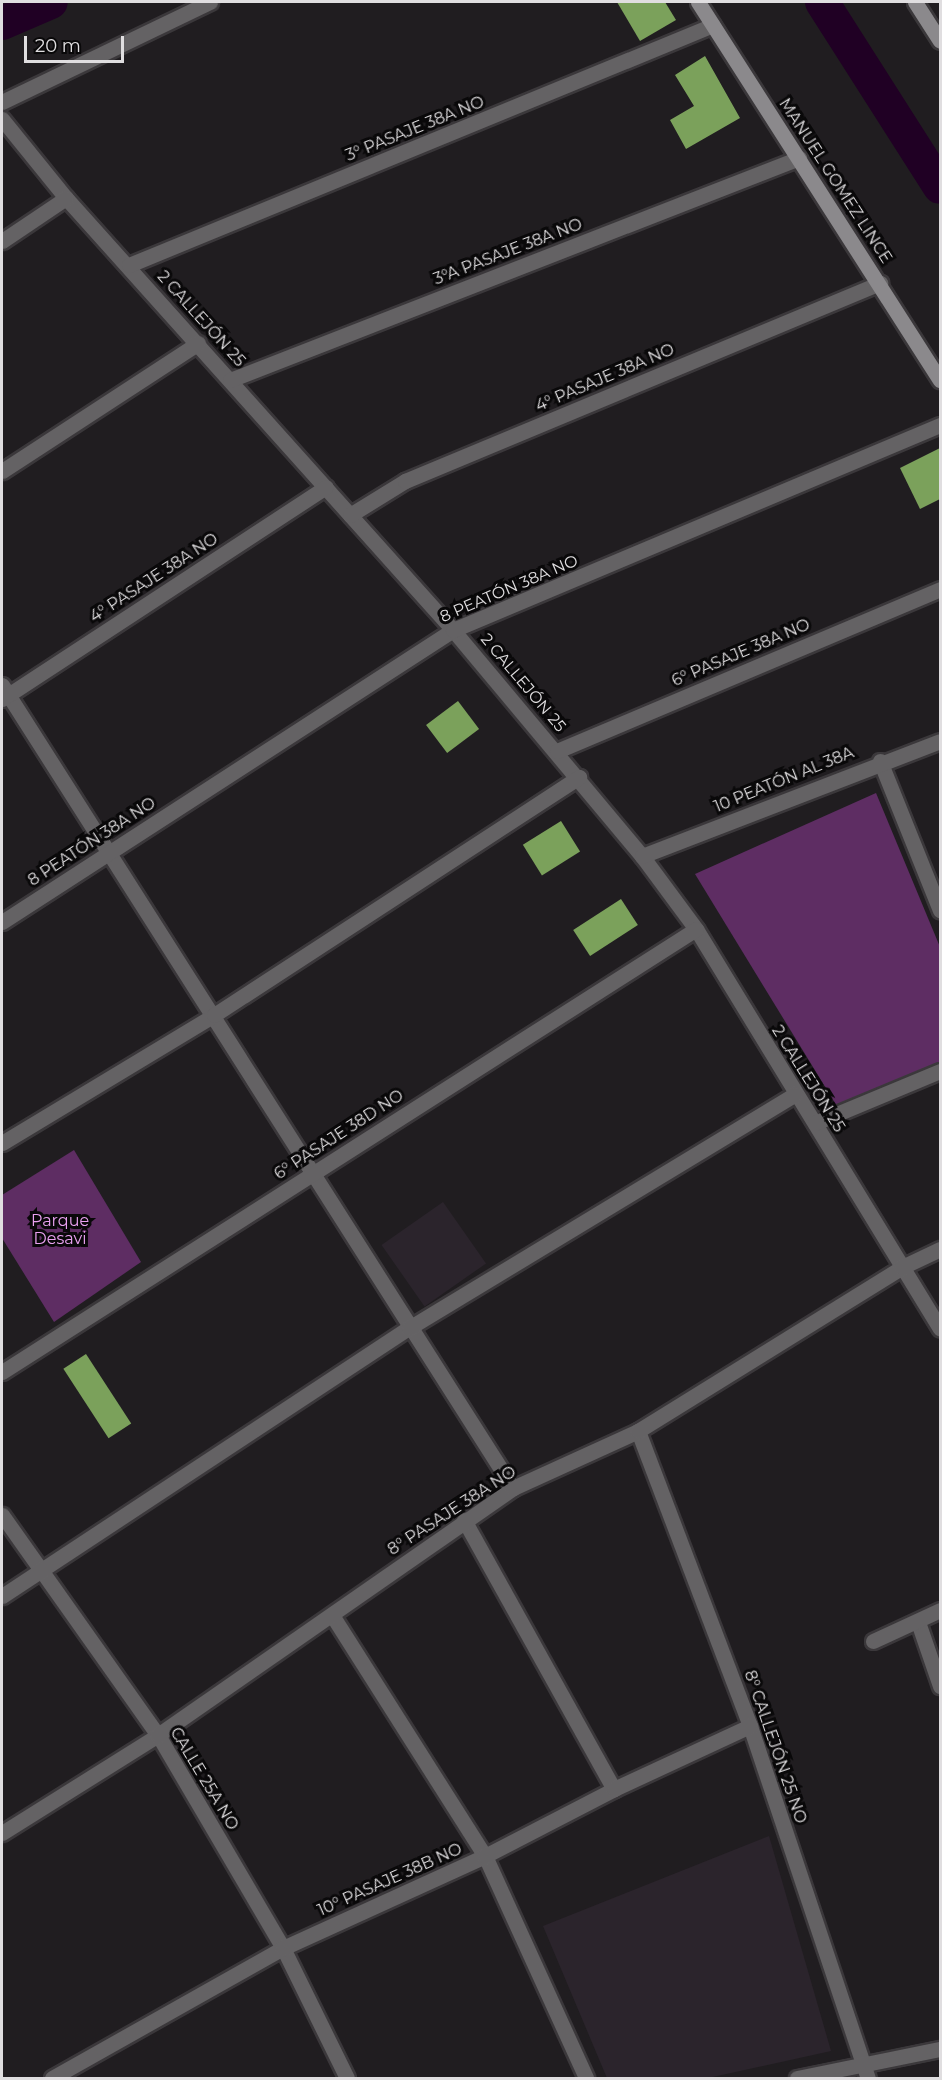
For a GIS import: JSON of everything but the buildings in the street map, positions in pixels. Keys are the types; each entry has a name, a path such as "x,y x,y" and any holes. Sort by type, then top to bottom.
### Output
{"main road":[{"name":"MANUEL GOMEZ LINCE","path":"698,2 940,380"},
{"path":"915,2 940,41"}],"street":[{"path":"2,102 210,2"},
{"name":"3° PASAJE 38A NO","path":"129,265 713,25"},
{"name":"2 CALLEJÓN 25","path":"2,119 66,198 129,265 453,630 579,777 642,856 696,928 795,1094 940,1328"},
{"name":"3°A PASAJE 38A NO","path":"230,380 799,158"},
{"path":"2,241 66,198"},
{"name":"4° PASAJE 38A NO","path":"350,515 405,482 880,283"},
{"path":"2,471 198,343"},
{"name":"8 PEATÓN 38A NO","path":"2,921 453,630 940,425"},
{"name":"4° PASAJE 38A NO","path":"4,693 327,487"},
{"name":"6° PASAJE 38A NO","path":"557,751 940,588"},
{"path":"4,693 214,1014 310,1175 513,1488"},
{"name":"10 PEATÓN AL 38A","path":"642,856 880,761 940,741"},
{"path":"880,761 940,906"},
{"path":"2,1143 214,1014 579,777"},
{"name":"6° PASAJE 38D NO","path":"2,1372 696,928"},
{"path":"815,1123 940,1071"},
{"path":"2,1596 409,1328 795,1094"},
{"name":"8° PASAJE 38A NO","path":"2,1833 158,1735 513,1488 638,1431 902,1267 940,1249"},
{"name":"8° CALLEJÓN 25 NO","path":"638,1431 750,1726 866,2072"},
{"name":"CALLE 25A NO","path":"2,1515 39,1571 158,1735 283,1948 347,2079"},
{"path":"464,1520 614,1789"},
{"path":"873,1641 940,1610"},
{"path":"332,1615 485,1857 586,2079"},
{"path":"918,1622 940,1686"},
{"name":"10° PASAJE 38B NO","path":"52,2079 283,1948 485,1857 614,1789 750,1726"},
{"path":"797,2079 866,2072 940,2049"}],"shaded area":[{"path":"443,1202 486,1263 425,1306 382,1245"},
{"path":"769,1836 831,2051 708,2078 607,2078 543,1926"}],"green space":[{"path":"876,793 940,947 940,1064 838,1108 695,874"},
{"name":"Parque Desavi","path":"74,1150 141,1262 54,1322 2,1238 2,1195"}],"waterway":[{"path":"2,23 51,2"},
{"path":"822,2 940,187"}]}
